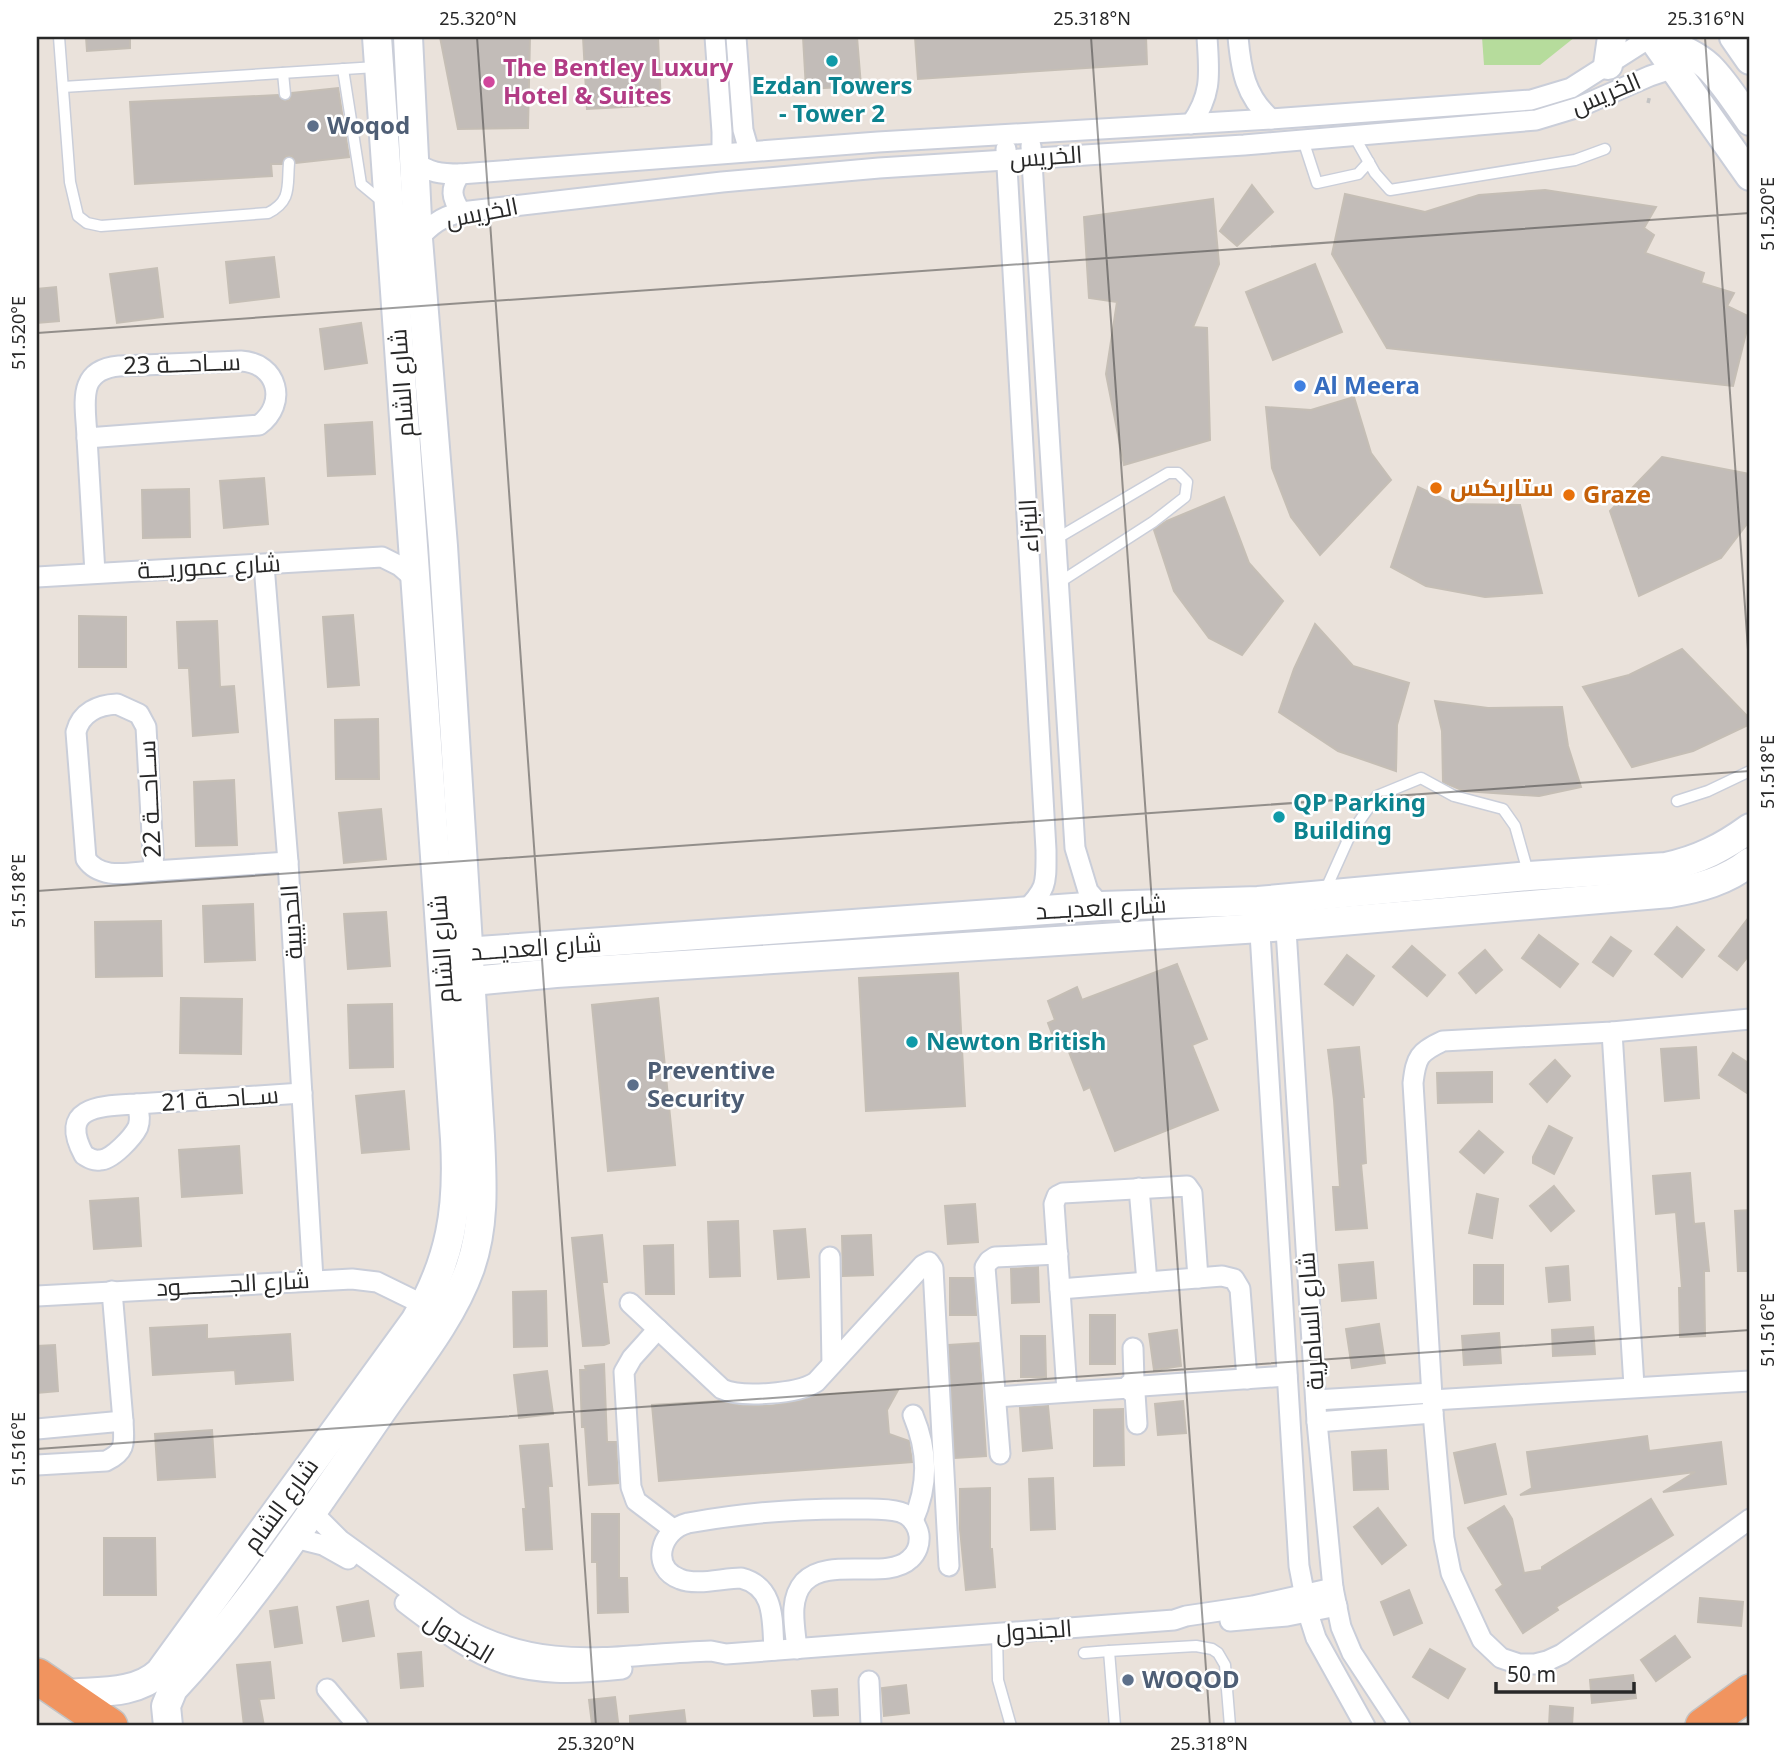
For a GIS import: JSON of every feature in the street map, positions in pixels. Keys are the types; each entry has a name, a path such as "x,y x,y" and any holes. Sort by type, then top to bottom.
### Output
{"highway":[{"path":"37,1675 110,1726"},
{"path":"1703,1726 1750,1692"}],"street":[{"name":"شارع الشام","path":"167,1716 173,1689 295,1538 445,1318 461,1288 474,1254 482,1197 416,580 377,37"},
{"name":"شارع الشام","path":"408,37 418,239 443,547 455,953"},
{"path":"715,37 722,153"},
{"path":"737,37 743,130 749,151"},
{"path":"1191,124 1203,106 1209,86 1207,37"},
{"path":"1238,37 1245,84 1255,103 1271,120"},
{"path":"1608,65 1612,37"},
{"name":"الخريس","path":"414,161 426,170 441,174 460,174 749,151 1030,132 1271,120 1531,100 1571,88 1652,37"},
{"path":"1652,37 1750,176"},
{"path":"1652,37 1692,55 1708,66 1750,121"},
{"path":"1734,37 1750,60"},
{"name":"الخريس","path":"418,239 433,223 445,216 461,212 722,182 879,168 1303,140 1536,120 1579,107 1674,68"},
{"name":"البتراء","path":"1030,132 1075,848 1088,891 1101,906"},
{"name":"البتراء","path":"1005,134 1046,850 1046,883 1024,912"},
{"path":"460,174 454,183 452,196 461,212"},
{"name":"ســاحـــة 23","path":"87,438 259,425 272,413 276,402 275,387 263,367 253,362 109,367 94,375 85,389 87,438 95,573"},
{"path":"413,529 382,557 400,566 416,580"},
{"name":"شارع عموريـــة","path":"37,577 382,557"},
{"name":"الحديبية","path":"264,565 288,862 313,1279"},
{"name":"ســاحـــة 22","path":"154,871 146,727 139,714 127,707 117,704 101,706 82,718 76,732 86,859 98,871 107,874 154,871 288,862"},
{"name":"شارع العديـــد","path":"455,953 1101,906 1272,913 1323,895 1529,876 1666,867 1717,850 1750,828"},
{"name":"شارع العديـــد","path":"458,982 1272,913 1670,893 1703,886 1747,871"},
{"name":"شارع السامرية","path":"1272,913 1287,1376 1299,1566 1307,1604 1322,1650 1364,1725"},
{"name":"شارع السامرية","path":"1272,913 1335,1597 1341,1627 1352,1653 1400,1726"},
{"name":"شارع الشام","path":"148,1682 168,1661 424,1305 444,1264 457,1193 458,982"},
{"path":"1750,1019 1612,1032 1443,1041 1425,1049 1415,1064 1413,1083 1432,1402 1444,1538 1451,1573 1482,1640 1501,1658 1519,1664 1547,1661 1562,1654 1750,1519"},
{"path":"1612,1032 1634,1387"},
{"name":"ســاحـــة 21","path":"137,1104 302,1093"},
{"path":"1067,1391 1054,1204 1057,1196 1063,1193 1139,1188 1184,1186 1191,1190 1198,1278"},
{"path":"1139,1188 1147,1282"},
{"path":"1000,1454 987,1264 995,1257 1058,1254"},
{"path":"830,1257 832,1364"},
{"path":"630,1303 722,1389 730,1393 751,1394 803,1388 816,1382 923,1265 929,1262 932,1264 949,1566"},
{"path":"1060,1289 1226,1276 1234,1279 1239,1285 1247,1379"},
{"name":"شارع الجــــــــود","path":"37,1296 313,1279 352,1279 377,1282 424,1305"},
{"path":"37,1465 106,1461 116,1456 124,1442 112,1291"},
{"path":"657,1329 632,1358 624,1372 631,1487 636,1502 673,1529"},
{"path":"1132,1348 1138,1424"},
{"path":"996,1397 1287,1376"},
{"path":"1316,1400 1432,1402 1750,1381"},
{"path":"1317,1422 1432,1402"},
{"path":"913,1415 923,1444 926,1476 913,1521"},
{"path":"37,1429 123,1421"},
{"path":"774,1650 771,1605 763,1589 741,1578 688,1581 674,1576 662,1556 664,1541 673,1529 688,1523 725,1517 812,1509 894,1511 901,1512 913,1521 919,1534 918,1548 903,1564 825,1571 804,1582 794,1604 796,1649"},
{"name":"الجندول","path":"312,1512 340,1539 473,1634 493,1643 556,1658 612,1658 711,1651 726,1654 997,1634 1174,1620 1192,1614 1253,1606 1307,1604 1335,1597"},
{"name":"الجندول","path":"295,1538 336,1551 464,1647 525,1671 590,1673 711,1660 726,1654"},
{"path":"869,1681 870,1726"},
{"path":"66,1694 134,1688 148,1682"},
{"path":"148,1682 141,1693 141,1702 152,1711 167,1716"},
{"path":"327,1689 358,1726"}],"lane":[{"path":"59,37 71,183 78,216 87,223 101,226 268,213 280,207 287,196 289,163"},
{"path":"62,87 380,66"},
{"path":"343,69 361,184 384,204 390,213"},
{"path":"283,73 285,94"},
{"path":"1354,136 1390,190 1575,160 1605,149"},
{"path":"1303,140 1317,183 1358,174 1369,162"},
{"path":"1056,539 1168,473 1178,473 1187,482 1185,497 1153,523 1060,582"},
{"path":"1677,801 1708,791 1750,771"},
{"path":"1323,895 1351,834 1377,796 1421,778 1454,796 1503,808 1515,827 1529,876"},
{"path":"997,1634 998,1680 1011,1726"},
{"path":"1084,1653 1196,1646 1212,1649 1218,1653 1225,1665 1230,1726"},
{"path":"1109,1651 1115,1726"}],"green space":[{"path":"1482,37 1575,37 1540,65 1484,65"}],"building":[{"path":"86,37 130,37 130,48 87,51"},
{"name":"The Bentley Luxury Hotel & Suites","path":"440,37 530,37 528,128 458,129"},
{"path":"583,37 658,37 661,105 587,109"},
{"name":"Ezdan Towers - Tower 2","path":"803,37 857,37 861,86 806,89"},
{"path":"915,37 1146,37 1147,64 918,79"},
{"path":"338,88 349,157 296,163 292,156 286,156 282,164 271,164 272,176 135,184 130,102 278,95 285,101 290,100 292,93"},
{"path":"1252,185 1273,212 1237,246 1220,231"},
{"path":"1545,190 1656,207 1644,228 1654,235 1645,253 1704,273 1701,283 1734,293 1727,306 1750,317 1733,386 1387,348 1332,254 1345,194 1425,212 1479,195"},
{"path":"1213,199 1219,264 1193,327 1207,328 1210,440 1124,465 1106,374 1117,302 1089,298 1084,217"},
{"path":"274,257 279,297 230,303 226,262"},
{"path":"1315,264 1342,332 1273,360 1246,292"},
{"path":"157,268 163,317 117,323 110,274"},
{"path":"56,287 59,321 37,323 37,289"},
{"path":"361,323 367,363 325,369 320,329"},
{"path":"1354,397 1371,453 1391,480 1320,555 1291,517 1272,468 1266,407 1311,410"},
{"path":"372,422 375,474 328,476 325,425"},
{"path":"1662,457 1750,474 1750,520 1721,558 1639,596 1610,511"},
{"path":"264,478 268,524 224,528 220,481"},
{"path":"1418,487 1454,504 1520,505 1542,593 1485,597 1426,586 1391,567"},
{"path":"189,489 190,537 143,538 142,490"},
{"path":"1224,497 1249,563 1283,601 1242,655 1209,638 1174,591 1154,530 1167,521"},
{"path":"353,615 359,685 328,687 323,617"},
{"path":"79,616 126,617 126,667 79,667"},
{"path":"217,621 220,687 234,686 238,732 193,736 189,668 179,668 177,622"},
{"path":"1315,624 1353,666 1409,683 1397,725 1396,771 1338,751 1279,712 1294,669"},
{"path":"1682,649 1750,719 1750,724 1693,751 1632,767 1583,687 1629,675"},
{"path":"1435,701 1488,708 1562,707 1568,746 1581,787 1539,796 1464,791 1443,782 1442,731"},
{"path":"378,719 379,779 336,779 335,720"},
{"path":"234,780 237,845 196,846 194,782"},
{"path":"381,809 386,859 344,863 339,813"},
{"path":"253,904 255,960 205,962 203,906"},
{"path":"386,912 390,966 348,969 344,914"},
{"path":"1750,916 1750,954 1737,970 1719,956"},
{"path":"161,921 162,976 96,977 95,922"},
{"path":"1677,927 1704,950 1682,977 1655,954"},
{"path":"1539,935 1578,964 1560,987 1522,958"},
{"path":"1611,937 1631,951 1613,976 1593,962"},
{"path":"1412,946 1445,975 1427,996 1393,967"},
{"path":"1485,950 1502,970 1476,993 1459,973"},
{"path":"1347,955 1374,976 1353,1005 1325,984"},
{"path":"1177,964 1207,1039 1192,1045 1218,1110 1115,1151 1090,1087 1084,1090 1063,1037 1054,1039 1048,1023 1055,1020 1048,1001 1077,987 1082,1000"},
{"name":"Newton British","path":"958,973 965,1106 866,1111 859,978"},
{"path":"181,998 242,999 241,1054 180,1053"},
{"name":"Preventive Security","path":"658,998 675,1165 608,1171 592,1005"},
{"path":"392,1004 393,1067 350,1068 348,1005"},
{"path":"1359,1047 1366,1163 1361,1164 1367,1228 1336,1230 1333,1187 1340,1187 1328,1050"},
{"path":"1696,1047 1699,1098 1665,1101 1661,1049"},
{"path":"1733,1053 1750,1064 1750,1095 1719,1075"},
{"path":"1555,1060 1570,1076 1547,1102 1530,1084"},
{"path":"1492,1072 1492,1102 1438,1103 1437,1073"},
{"path":"404,1091 409,1149 362,1153 356,1096"},
{"path":"1549,1126 1572,1138 1554,1174 1533,1163 1533,1157"},
{"path":"1479,1131 1503,1152 1484,1173 1460,1152"},
{"path":"239,1146 242,1193 182,1197 179,1150"},
{"path":"1690,1173 1694,1224 1704,1223 1709,1271 1704,1271 1705,1336 1680,1337 1679,1288 1682,1288 1676,1212 1656,1214 1653,1176"},
{"path":"1554,1186 1574,1211 1551,1231 1530,1206"},
{"path":"1477,1194 1498,1199 1492,1238 1469,1233"},
{"path":"138,1198 141,1246 94,1249 90,1201"},
{"path":"975,1204 978,1242 948,1244 945,1206"},
{"path":"1750,1210 1750,1271 1738,1271 1735,1211"},
{"path":"738,1221 740,1276 710,1277 708,1222"},
{"path":"805,1229 809,1277 778,1279 774,1231"},
{"path":"602,1235 607,1282 602,1282 609,1343 583,1346 572,1238"},
{"path":"871,1235 873,1275 843,1276 842,1236"},
{"path":"673,1245 674,1294 646,1294 644,1246"},
{"path":"1373,1262 1376,1298 1342,1301 1339,1265"},
{"path":"1474,1265 1503,1265 1503,1304 1474,1304"},
{"path":"1568,1266 1570,1300 1549,1302 1546,1268"},
{"path":"1038,1267 1039,1302 1012,1303 1011,1269"},
{"path":"950,1278 974,1278 976,1315 950,1315"},
{"path":"546,1291 547,1346 514,1347 513,1292"},
{"path":"1090,1315 1115,1315 1115,1364 1090,1364"},
{"path":"1379,1324 1385,1363 1352,1368 1346,1329"},
{"path":"207,1325 207,1339 290,1334 293,1380 236,1384 235,1370 153,1375 150,1328"},
{"path":"1593,1327 1595,1354 1553,1356 1552,1330"},
{"path":"1177,1330 1181,1366 1154,1370 1149,1334"},
{"path":"1499,1333 1501,1363 1464,1365 1462,1336"},
{"path":"1021,1336 1045,1336 1046,1377 1021,1377"},
{"path":"979,1343 986,1456 955,1458 949,1345"},
{"path":"55,1345 58,1391 37,1393 37,1346"},
{"path":"604,1364 607,1442 616,1442 618,1483 589,1485 585,1427 582,1427 580,1370 586,1370 585,1366"},
{"path":"547,1371 553,1414 519,1418 514,1375"},
{"path":"898,1390 887,1410 889,1434 909,1441 912,1462 659,1481 652,1405 720,1401 742,1406 770,1406 818,1395"},
{"path":"1183,1401 1186,1433 1158,1435 1155,1404"},
{"path":"1048,1406 1052,1448 1023,1451 1020,1408"},
{"path":"1123,1409 1124,1465 1094,1466 1094,1410"},
{"path":"212,1430 215,1477 158,1480 155,1434"},
{"path":"1647,1436 1649,1451 1721,1442 1726,1484 1663,1492 1695,1472 1520,1495 1532,1488 1527,1452"},
{"path":"548,1444 552,1486 548,1486 552,1549 526,1550 523,1509 526,1509 520,1446"},
{"path":"1495,1444 1506,1494 1465,1503 1454,1453"},
{"path":"1386,1450 1388,1489 1354,1490 1352,1452"},
{"path":"1053,1478 1055,1529 1031,1530 1029,1479"},
{"path":"990,1488 990,1549 995,1587 966,1590 960,1529 960,1489"},
{"path":"1651,1499 1673,1535 1556,1607 1558,1610 1523,1633 1496,1590 1503,1585 1468,1528 1504,1506 1512,1519 1524,1573 1542,1570 1542,1567"},
{"path":"1378,1508 1406,1545 1382,1564 1354,1527"},
{"path":"592,1514 619,1514 619,1578 627,1578 628,1612 598,1613 597,1562 592,1562"},
{"path":"104,1538 155,1538 156,1595 104,1595"},
{"path":"1409,1590 1422,1623 1394,1635 1381,1602"},
{"path":"1700,1598 1743,1602 1741,1626 1698,1622"},
{"path":"368,1601 374,1636 343,1641 337,1607"},
{"path":"297,1607 302,1643 275,1647 270,1611"},
{"path":"1675,1636 1690,1657 1656,1681 1641,1660"},
{"path":"1430,1649 1465,1669 1448,1698 1413,1677"},
{"path":"421,1652 423,1686 401,1688 398,1654"},
{"path":"270,1662 274,1698 259,1699 264,1726 244,1726 237,1665"},
{"path":"1633,1675 1636,1698 1592,1703 1590,1680"},
{"path":"906,1685 909,1713 884,1716 882,1688"},
{"path":"837,1689 838,1715 814,1716 812,1691"},
{"path":"615,1697 618,1722 592,1724 589,1700"},
{"path":"1550,1706 1573,1708 1572,1726 1549,1726"},
{"path":"684,1710 686,1726 630,1726 630,1716"}],"place":[{"name":"Ezdan Towers - Tower 2","path":"832,61"},
{"name":"The Bentley Luxury Hotel & Suites","path":"489,82"},
{"name":"Woqod","path":"313,126"},
{"name":"Al Meera","path":"1300,386"},
{"name":"ستاربكس","path":"1436,488"},
{"name":"Graze","path":"1569,495"},
{"name":"QP Parking Building","path":"1279,817"},
{"name":"Newton British","path":"912,1042"},
{"name":"Preventive Security","path":"633,1085"},
{"name":"WOQOD","path":"1128,1680"}]}
